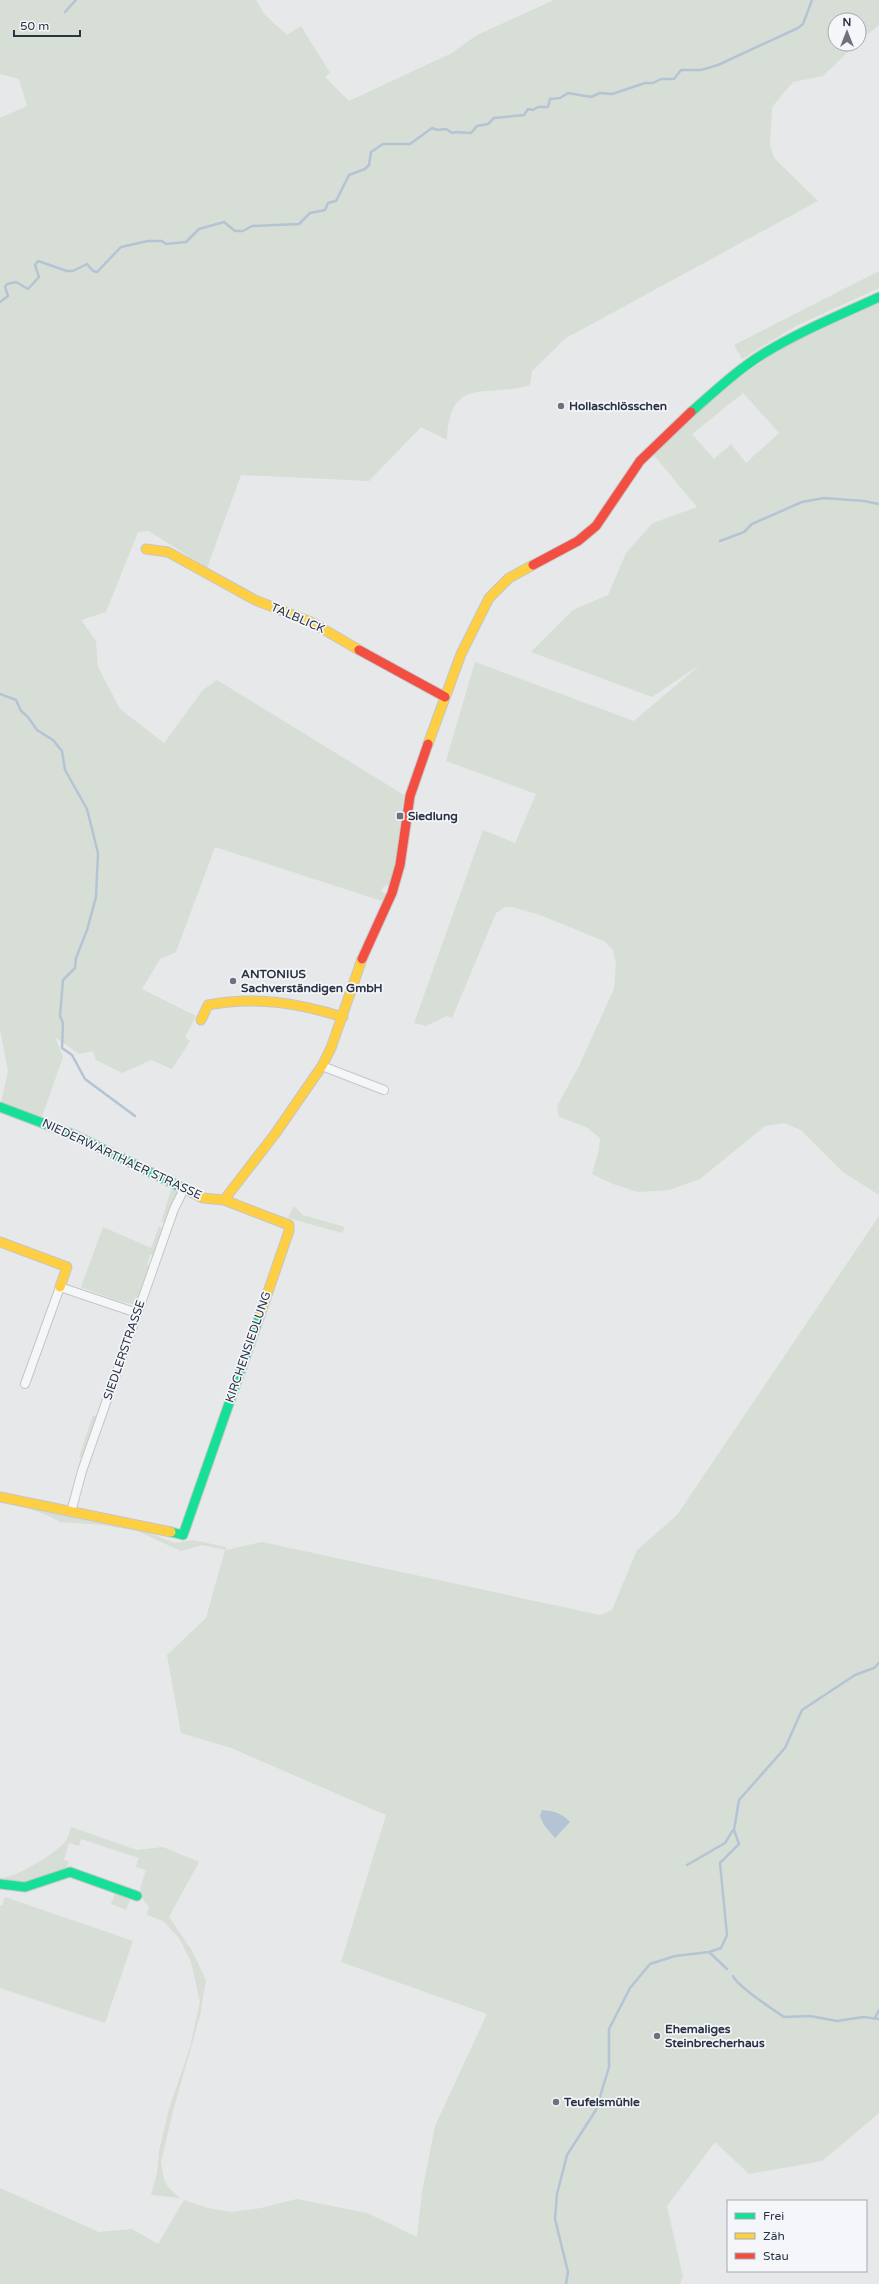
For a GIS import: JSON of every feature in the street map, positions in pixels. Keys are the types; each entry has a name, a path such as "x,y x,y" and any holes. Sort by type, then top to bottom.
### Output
{"street":[{"path":"224,1200 275,1134 322,1066 343,1018 365,951 392,893 400,865 410,796 445,697 461,654 489,598 509,578 578,541 592,529 618,496 640,461 698,404 762,355 798,334 879,297"},
{"name":"TALBLICK","path":"146,549 168,552 255,600 311,622 392,670 445,697"},
{"path":"201,1020 205,1008 208,1005 260,1000 313,1009 343,1018"},
{"path":"322,1066 384,1090"},
{"name":"NIEDERWARTHAER STRASSE","path":"0,1108 74,1135 203,1198 224,1200"},
{"name":"SIEDLERSTRASSE","path":"70,1512 82,1471 137,1313 174,1210 184,1189"},
{"name":"KIRCHENSIEDLUNG","path":"70,1512 183,1535 289,1231 289,1225 284,1220 234,1205 224,1200"},
{"path":"0,1242 67,1267 25,1384"},
{"path":"60,1287 137,1313"},
{"path":"0,1497 70,1512"},
{"path":"0,1884 25,1886 70,1872 137,1896"}],"shaded area":[{"path":"0,0 256,0 264,14 287,35 301,26 330,73 325,77 349,101 452,53 477,35 554,0 879,0 879,25 867,35 867,12 827,12 827,52 848,52 823,76 793,82 772,107 770,145 774,158 818,201 566,338 532,371 530,385 514,389 474,393 463,397 455,405 450,419 447,440 421,427 369,481 241,475 207,568 149,531 138,532 106,612 81,620 96,641 98,667 120,709 164,743 203,690 217,680 404,795 395,863 390,885 384,886 381,891 386,894 382,901 215,847 176,952 160,959 142,989 196,1016 185,1037 190,1041 172,1069 151,1060 122,1073 96,1060 93,1051 79,1054 55,1037 63,1057 42,1117 1,1103 8,1071 0,1029 0,118 27,106 19,79 0,74"},
{"path":"879,271 879,288 796,326 742,359 734,345"},
{"path":"879,302 879,1195 843,1172 801,1130 784,1123 765,1126 700,1179 669,1190 638,1192 613,1184 592,1174 599,1150 600,1138 586,1127 559,1117 557,1106 579,1066 614,989 616,964 613,950 604,941 540,915 512,907 505,907 496,913 452,1018 447,1016 426,1026 414,1023 483,830 515,843 536,794 446,761 475,662 634,721 701,664 652,697 531,652 573,610 608,595 626,553 653,523 697,507 653,454 708,403 753,368 794,342","holes":["743,393 779,433 746,463 731,444 714,459 692,434"]},
{"path":"172,1187 177,1190 177,1194 165,1223 161,1222"},
{"path":"294,1206 303,1215 345,1227 342,1233 288,1218"},
{"path":"879,1216 879,2113 822,2161 749,2174 715,2142 667,2206 683,2277 680,2284 0,2284 0,2188 99,2232 132,2229 158,2244 184,2200 208,2208 231,2212 261,2208 297,2199 367,2213 417,2237 422,2192 435,2126 487,2014 341,1962 386,1815 231,1748 181,1733 167,1655 206,1618 225,1550 202,1545 181,1551 137,1531 103,1525 60,1522 47,1515 27,1508 152,1534 175,1543 193,1540 226,1547 226,1550 262,1542 600,1615 612,1610 637,1550 677,1515"},
{"path":"159,1226 163,1229 154,1255 150,1255 147,1265 150,1266 136,1305 115,1300 81,1287 103,1227 151,1248"},
{"path":"93,1415 97,1417 83,1458 79,1457"},
{"path":"71,1827 137,1850 163,1847 199,1862 169,1917 191,1949 206,1980 200,2016 173,2111 161,2162 164,2180 169,2188 180,2198 151,2195 157,2173 159,2151 169,2109 190,2047 200,2002 191,1962 179,1938 163,1921 147,1915 149,1907 142,1898 140,1890 146,1870 136,1867 139,1858 81,1839 79,1846 69,1843 64,1860 69,1862 66,1869 25,1883 0,1882 0,1878 24,1870 60,1847 68,1837"},
{"path":"115,1893 130,1899 126,1910 111,1904"},
{"path":"5,1897 133,1941 105,2023 0,1988 0,1905 2,1906"}],"water":[{"path":"542,1810 564,1816 570,1822 555,1838 544,1825 540,1816"}],"waterway":[{"path":"65,12 76,0"},
{"path":"0,302 8,296 5,287 7,284 16,282 28,289 39,277 35,265 38,261 67,271 73,271 87,264 93,271 97,272 121,247 148,241 162,241 166,244 186,242 199,229 224,222 235,231 243,231 252,226 299,224 310,213 325,210 328,203 336,201 349,175 365,169 369,165 371,152 383,144 410,144 432,128 438,130 446,129 452,133 471,133 477,126 488,124 494,118 524,115 528,109 533,110 538,107 548,107 550,99 560,98 568,93 591,97 600,93 612,94 645,83 653,83 661,79 674,79 681,70 701,70 718,65 798,28 803,24 812,0"},
{"path":"720,541 744,532 752,524 802,502 824,498 864,501 879,504"},
{"path":"0,694 16,700 21,711 28,717 37,730 53,740 62,751 65,770 87,809 98,853 96,897 87,930 76,958 75,968 63,980 60,1016 63,1023 62,1048 72,1055 85,1079 135,1116"},
{"path":"566,2284 568,2272 555,2219 557,2194 567,2155 596,2110 609,2067 609,2029 630,1988 650,1964 675,1956 709,1952 721,1948 727,1935 720,1863 739,1844 734,1830 739,1800 785,1748 802,1710 855,1675 874,1668 879,1663"},
{"path":"687,1865 725,1843 733,1830"},
{"path":"709,1952 727,1969"},
{"path":"733,1976 741,1986 784,2017 810,2016 837,2021 863,2017 879,2019"},
{"path":"875,2018 879,2010"}],"traffic: fast":[{"path":"691,412 753,360 806,331 879,297"},
{"path":"0,1107 74,1135 191,1192"},
{"path":"171,1532 183,1535 260,1315"},
{"path":"0,1884 25,1887 70,1872 137,1896"}],"traffic: slow":[{"path":"146,549 168,552 255,600 311,622 359,650"},
{"path":"428,744 461,654 489,598 509,578 533,565"},
{"path":"191,1192 203,1198 224,1200 275,1134 322,1066 331,1048 362,959"},
{"path":"201,1020 208,1005 243,1001 276,1002 310,1008 343,1017"},
{"path":"224,1200 289,1225 289,1231 260,1315"},
{"path":"0,1242 67,1267 60,1287"},
{"path":"0,1497 171,1532"}],"traffic: jam":[{"path":"533,565 578,541 596,526 640,461 691,412"},
{"path":"359,650 445,697"},
{"path":"362,959 392,893 400,865 410,796 428,744"}],"place":[{"name":"Hollaschlösschen","path":"561,406"},
{"name":"Siedlung","path":"400,816"},
{"name":"ANTONIUS Sachverständigen GmbH","path":"233,981"},
{"name":"Ehemaliges Steinbrecherhaus","path":"657,2036"},
{"name":"Teufelsmühle","path":"556,2102"}]}
